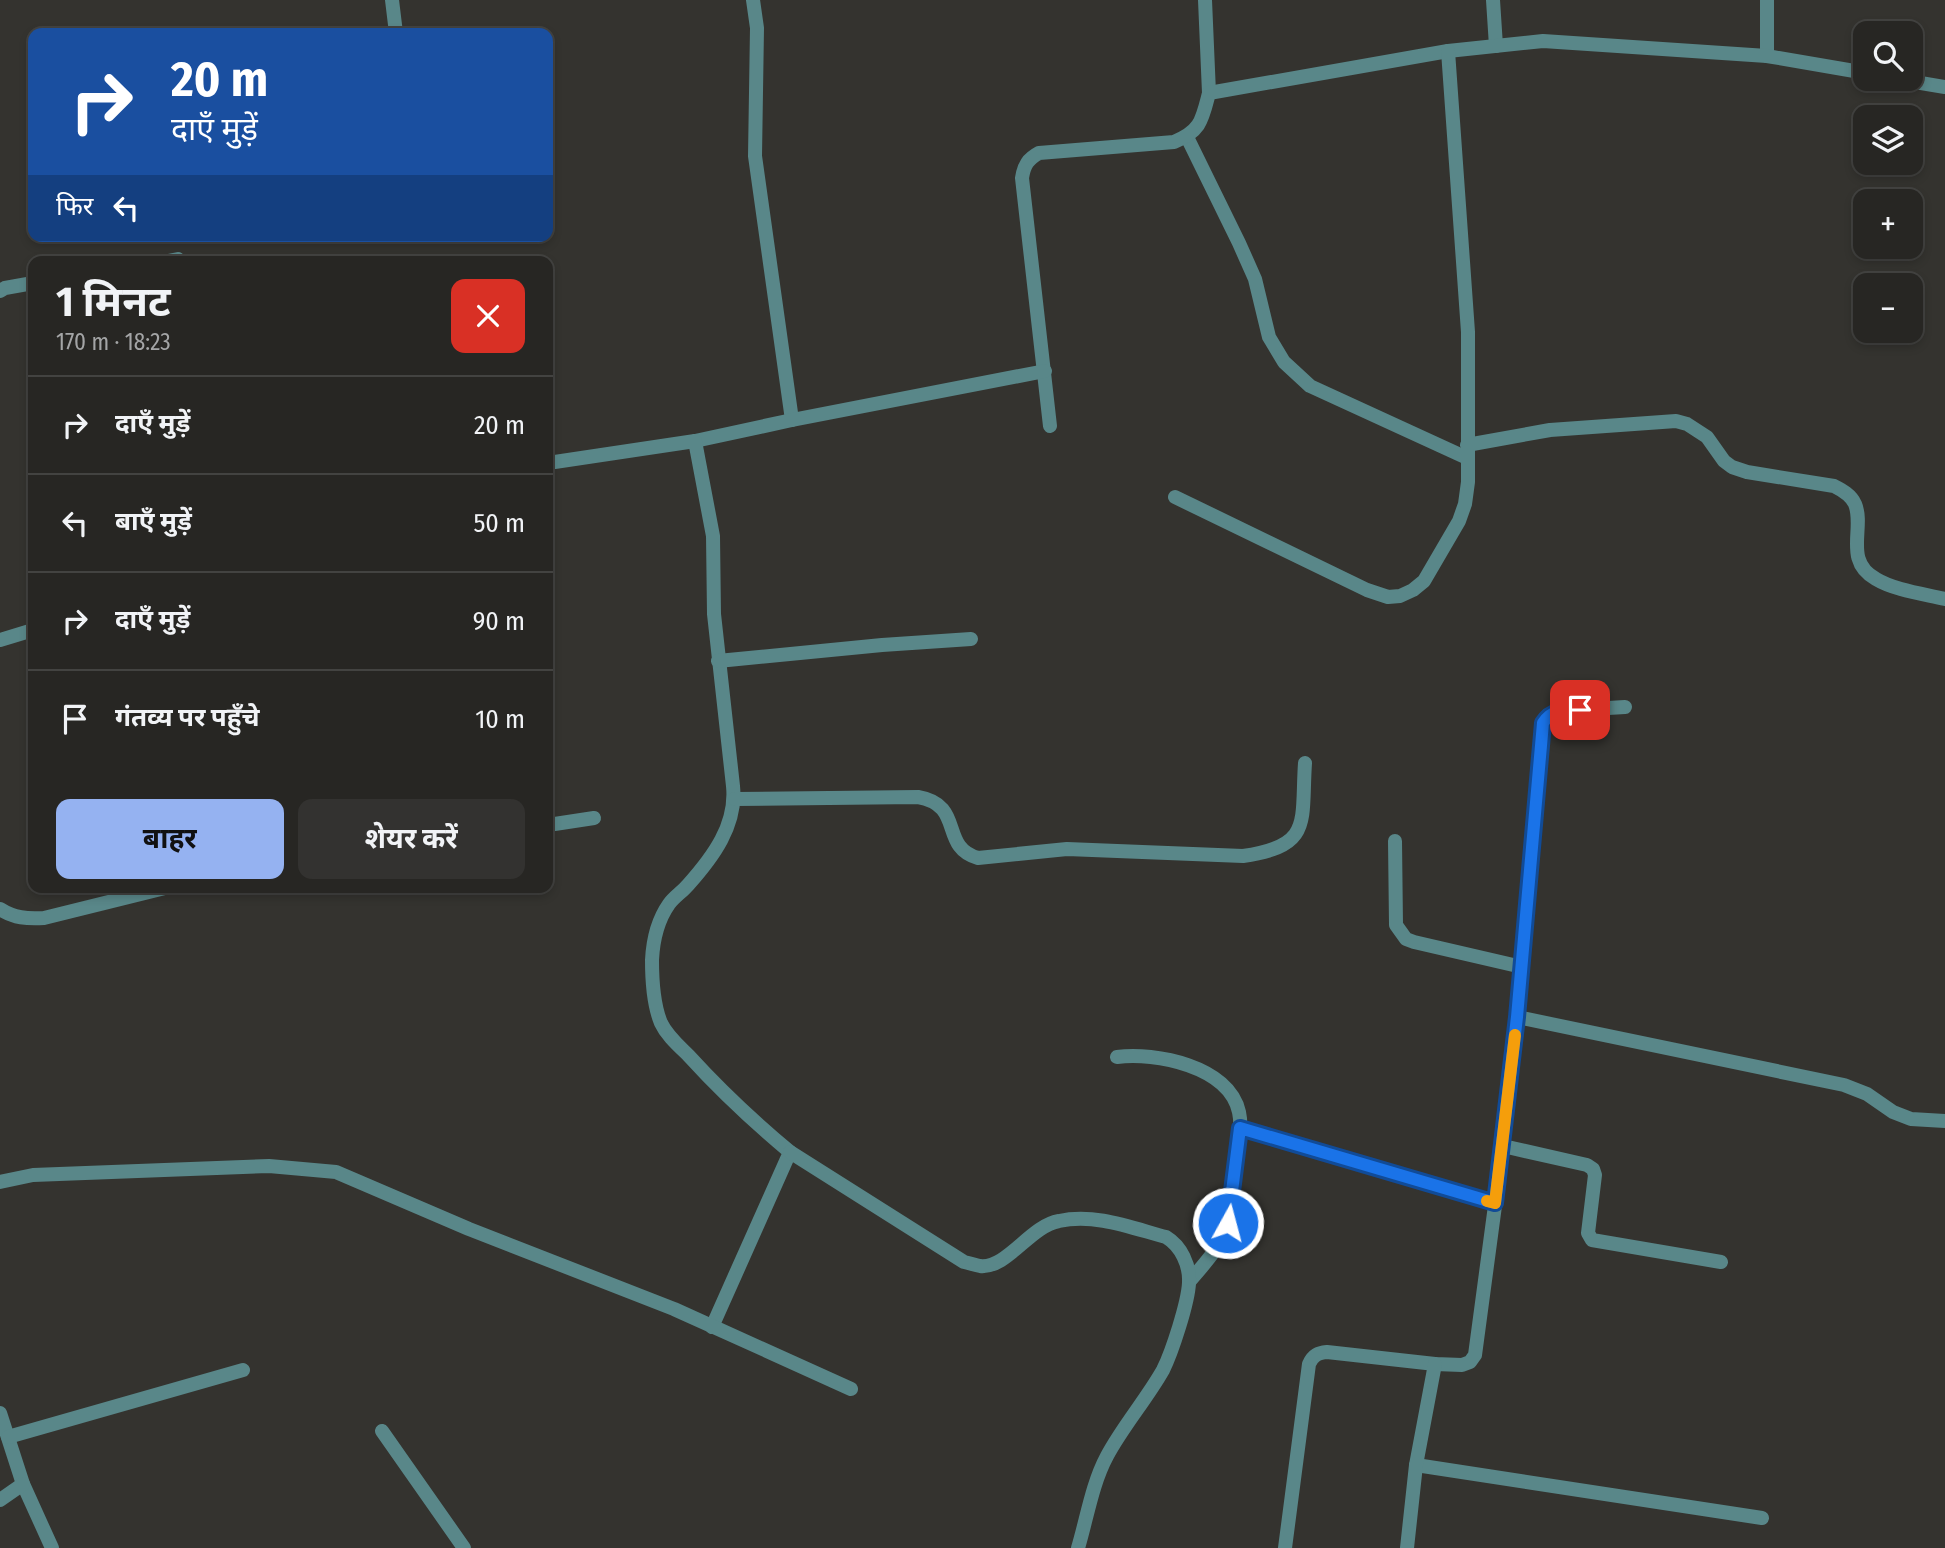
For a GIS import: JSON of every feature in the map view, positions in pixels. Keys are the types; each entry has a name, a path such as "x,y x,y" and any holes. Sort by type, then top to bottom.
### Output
{"street":[{"path":"392,0 395,28"},
{"path":"753,0 757,28 755,156 792,420"},
{"path":"1050,426 1022,178 1024,166 1030,158 1039,153 1174,142 1197,129 1209,93 1205,0"},
{"path":"1493,0 1496,46"},
{"path":"1767,0 1767,56"},
{"path":"1209,93 1448,51 1543,41 1767,56 1853,71"},
{"path":"1175,498 1367,590 1388,597 1400,596 1424,581 1459,521 1468,482 1468,332 1448,51"},
{"path":"1923,83 1945,87"},
{"path":"1187,136 1255,279 1269,337 1284,362 1310,386 1467,451 1550,430 1676,421 1687,424 1707,437 1724,461 1732,467 1747,472 1834,486 1841,490 1855,504 1858,558 1865,571 1886,584 1945,599"},
{"path":"0,291 28,284"},
{"path":"553,462 695,441 1045,371"},
{"path":"695,441 713,536 714,614 734,811 718,845 701,870 669,904 656,926 652,977 662,1024 673,1040 715,1085 790,1152 964,1262 982,1266 995,1263 1033,1233 1060,1220 1098,1220 1167,1237 1176,1243 1185,1261 1189,1282 1181,1317 1164,1368 1107,1456 1098,1476 1079,1548"},
{"path":"0,640 28,632"},
{"path":"718,661 971,639"},
{"path":"1286,1548 1312,1357 1327,1352 1462,1365 1470,1362 1475,1355 1517,1017 1543,723 1548,715 1558,711 1625,707"},
{"path":"734,799 928,799 944,809 960,849 978,858 1067,849 1242,856 1266,853 1295,837 1301,825 1305,763"},
{"path":"553,824 594,818"},
{"path":"1395,841 1396,925 1406,939 1522,967"},
{"path":"0,909 11,916 44,918 145,893"},
{"path":"1517,1017 1844,1085 1867,1094 1893,1112 1911,1119 1945,1121"},
{"path":"1117,1057 1136,1054 1159,1058 1208,1073 1223,1084 1239,1111 1240,1128 1228,1223 1212,1256 1189,1282"},
{"path":"1240,1128 1495,1203"},
{"path":"1503,1146 1587,1165 1593,1169 1595,1175 1588,1233 1592,1240 1721,1262"},
{"path":"712,1327 790,1152"},
{"path":"0,1182 33,1175 168,1168 269,1166 336,1172 469,1229 674,1309 850,1389"},
{"path":"1406,1548 1416,1465 1435,1364"},
{"path":"8,1437 243,1370"},
{"path":"0,1413 23,1484 52,1548"},
{"path":"382,1431 464,1548"},
{"path":"1416,1465 1762,1518"},
{"path":"0,1500 23,1484"}],"slow traffic":[{"path":"1487,1201 1495,1203 1515,1035"}],"route":[{"path":"1228,1223 1240,1128 1495,1203 1517,1017 1543,723 1548,715 1558,711 1580,710"}]}
